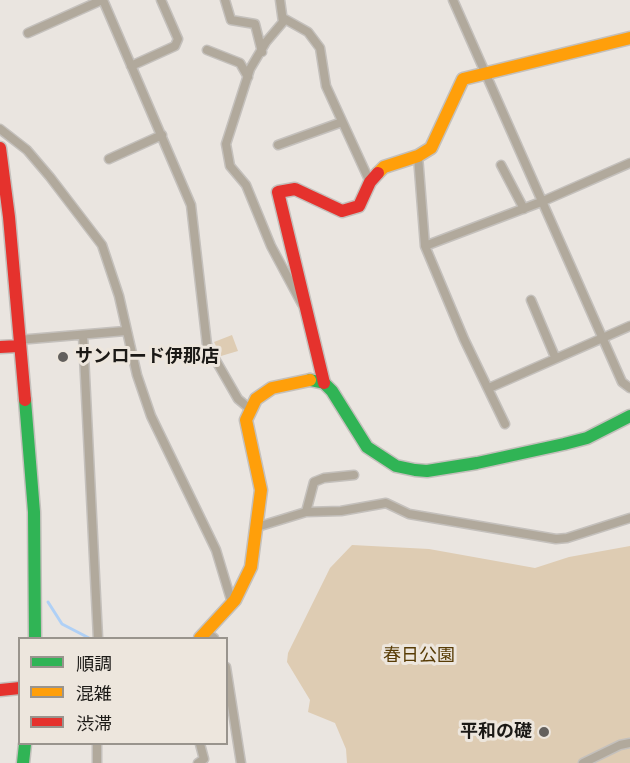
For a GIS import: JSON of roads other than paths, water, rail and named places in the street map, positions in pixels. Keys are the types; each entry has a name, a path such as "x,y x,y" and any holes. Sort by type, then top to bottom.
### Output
{"street":[{"path":"28,33 102,0 191,205 207,345 238,399 250,408"},
{"path":"131,66 175,46 178,39 161,0"},
{"path":"225,0 231,20 255,24 262,52"},
{"path":"280,0 284,22 266,42 248,77 226,144 231,166 246,185 271,246 307,315"},
{"path":"453,0 622,382 630,388"},
{"path":"283,18 308,32 320,48 326,86 370,182"},
{"path":"630,38 483,72 463,79 431,148 418,156 384,167 370,182 359,206 342,211 295,189 278,192 324,383 332,391 367,447 378,457 406,469 441,469 587,438 630,416"},
{"path":"207,50 240,63 248,77"},
{"path":"278,145 342,122"},
{"path":"0,129 27,150 90,226 110,264 125,331 151,416 216,550 232,603"},
{"path":"109,159 162,135"},
{"path":"0,148 34,512 37,587 35,637"},
{"path":"418,156 425,246 464,339 505,424"},
{"path":"425,246 542,202 630,163"},
{"path":"501,165 524,209"},
{"path":"531,300 555,357"},
{"path":"489,388 555,357 630,326"},
{"path":"0,347 125,331"},
{"path":"83,335 98,637"},
{"path":"207,636 232,603 251,567 261,490 258,468 247,432 250,408 262,393 272,387 307,380 324,383"},
{"path":"306,513 314,483 324,478 354,475"},
{"path":"257,527 306,513 341,511 386,503 409,514 556,539 567,538 630,518"},
{"path":"228,680 241,763"},
{"path":"0,690 18,688"},
{"path":"583,763 620,745 630,744"},
{"path":"23,763 25,745"},
{"path":"97,745 97,763"},
{"path":"198,763 204,759 200,745"}],"waterway":[{"path":"48,602 62,624 87,637"}],"place":[{"name":"サンロード伊那店","path":"63,357"},
{"name":"平和の礎","path":"544,732"}],"park label":[{"name":"春日公園","path":"419,656"}]}
